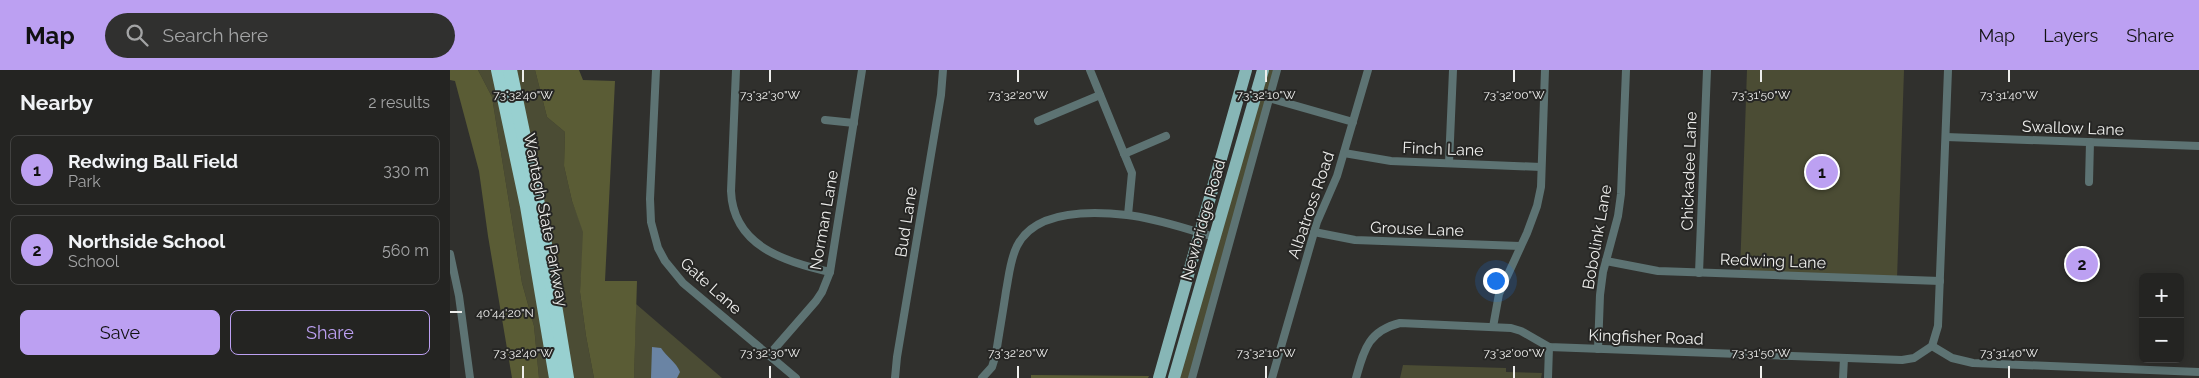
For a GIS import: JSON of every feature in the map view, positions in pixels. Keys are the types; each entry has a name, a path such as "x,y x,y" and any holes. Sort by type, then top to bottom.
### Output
{"highway":[{"name":"Wantagh State Parkway","path":"498,70 527,206 556,378"},
{"name":"Wantagh State Parkway","path":"510,70 540,214 567,378"}],"main road":[{"name":"Newbridge Road","path":"1159,378 1246,70"},
{"name":"Newbridge Road","path":"1174,378 1263,70"}],"street":[{"name":"Gate Lane","path":"656,70 650,199 651,222 658,248 669,266 683,283 796,378"},
{"path":"736,70 731,191 735,216 751,238 774,254 801,265 830,272"},
{"name":"Norman Lane","path":"769,355 816,301 830,272 862,70"},
{"name":"Bud Lane","path":"895,378 941,94 943,70"},
{"path":"1090,70 1132,177 1128,215"},
{"path":"1192,378 1276,70"},
{"name":"Albatross Road","path":"1272,378 1314,232 1344,153 1368,70"},
{"path":"1450,163 1453,70"},
{"path":"1493,327 1499,294 1537,206 1541,167 1545,70"},
{"name":"Bobolink Lane","path":"1598,349 1600,295 1621,194 1626,70"},
{"name":"Chickadee Lane","path":"1698,272 1707,70"},
{"path":"1948,70 1938,326 1932,346 1952,358 1974,363 2199,372"},
{"path":"1038,121 1100,95"},
{"path":"1269,98 1353,122"},
{"path":"825,120 854,123"},
{"path":"1124,154 1166,136"},
{"name":"Swallow Lane","path":"1946,137 2199,146"},
{"path":"2089,182 2090,142"},
{"name":"Finch Lane","path":"1344,153 1374,160 1541,167"},
{"path":"982,378 992,367 996,354 1011,259 1026,233 1044,221 1083,214 1128,215 1215,237"},
{"name":"Grouse Lane","path":"1314,232 1355,240 1520,246"},
{"path":"450,254 459,296 470,378"},
{"name":"Redwing Lane","path":"1606,261 1640,268 1698,272 1940,281"},
{"name":"Kingfisher Road","path":"1356,378 1368,343 1380,331 1388,326 1400,323 1511,328 1521,331 1550,347 1902,360 1914,358 1932,346"},
{"path":"1548,378 1550,347"},
{"path":"1843,378 1844,358"}],"green space":[{"path":"450,70 478,70 492,97 522,283 534,326 539,378 512,378 479,171 455,81 450,80"},
{"path":"478,70 493,70 511,144 550,378 539,378 534,326 522,283 492,97"},
{"path":"514,70 535,70 547,117 565,132 564,166 572,201 584,232 580,292 594,378 571,378"},
{"path":"535,70 579,70 583,80 615,81 605,281 637,281 634,378 594,378 580,292 583,232 572,201 564,166 565,132 547,117"},
{"path":"1264,70 1274,70 1190,378 1176,378"},
{"path":"1747,70 1904,70 1897,279 1740,273"},
{"path":"636,304 722,378 634,378"},
{"path":"1403,365 1506,368 1506,372 1542,373 1541,378 1400,378"},
{"path":"1031,375 1149,376 1148,378 1031,378"}],"water":[{"path":"652,347 661,348 676,365 680,372 677,378 651,378"}],"place":[{"name":"Redwing Ball Field","path":"1822,172"},
{"name":"Northside School","path":"2082,264"}]}
